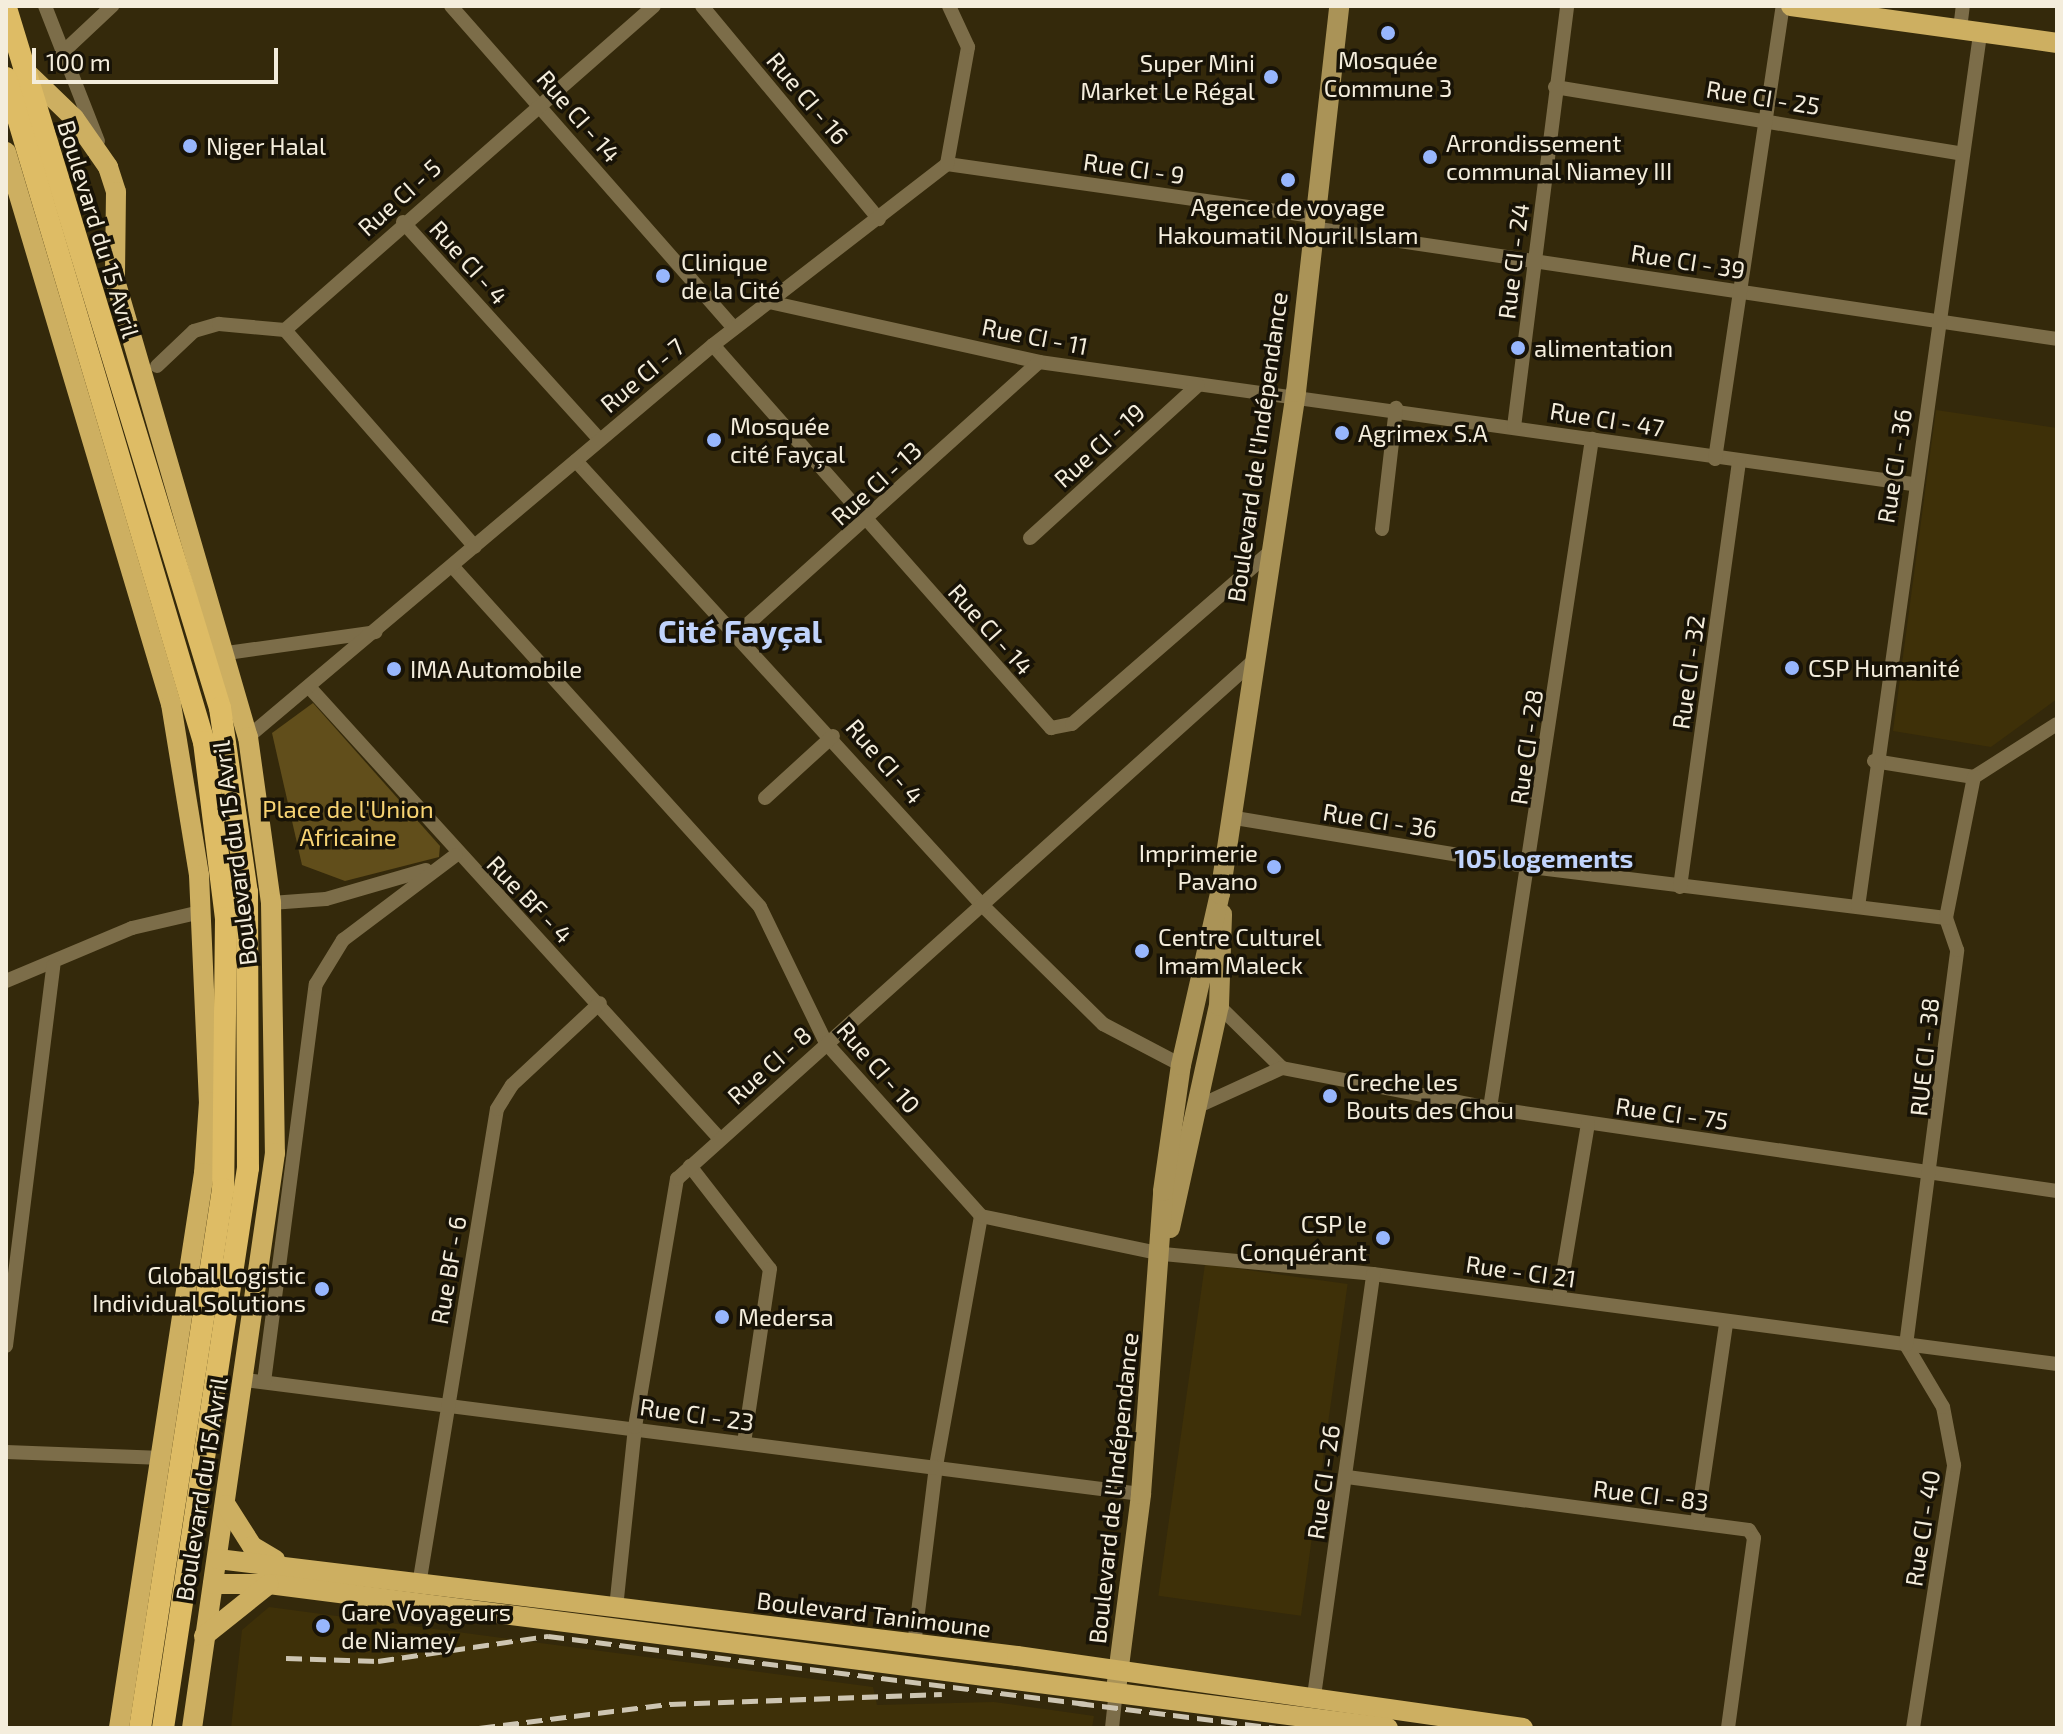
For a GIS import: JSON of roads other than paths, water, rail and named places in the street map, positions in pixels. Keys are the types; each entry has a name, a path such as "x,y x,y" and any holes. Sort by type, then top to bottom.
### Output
{"highway":[{"name":"Boulevard du 15 Avril","path":"6,8 14,73 200,728 226,918 223,1189 140,1728"},
{"name":"Boulevard du 15 Avril","path":"14,73 220,708 247,892 248,1168 163,1728"}],"main road":[{"name":"Boulevard de l'Indépendance","path":"1163,1254 1203,1104 1219,1006 1220,894 1229,817 1296,392 1339,6"},
{"path":"1791,6 2057,43"},
{"name":"Boulevard du 15 Avril","path":"14,73 74,118 108,167 118,216 115,280 227,653 248,737 271,903 275,1153 255,1381 226,1505 192,1728"},
{"name":"Boulevard du 15 Avril","path":"6,152 171,704 201,912 205,1159 163,1458 119,1728"},
{"name":"Boulevard de l'Indépendance","path":"1118,1680 1141,1494 1163,1254 1163,1191 1181,1065 1220,894"},
{"path":"226,1505 252,1546 275,1560"},
{"name":"Boulevard Tanimoune","path":"218,1559 275,1560 419,1585 914,1646 1388,1728"},
{"path":"302,1589 307,1566"},
{"name":"Boulevard Tanimoune","path":"213,1584 269,1584 1118,1680 1314,1696 1523,1728"},
{"path":"204,1636 269,1584"}],"street":[{"path":"45,6 108,167"},
{"path":"62,53 112,6"},
{"name":"Rue CI - 14","path":"451,6 540,103 734,328"},
{"name":"Rue CI - 5","path":"285,330 403,222 654,6"},
{"name":"Rue CI - 16","path":"702,6 879,219"},
{"path":"947,164 968,47 949,6"},
{"name":"Rue CI - 24","path":"1514,427 1567,6"},
{"path":"1715,459 1763,118 1783,6"},
{"name":"Rue CI - 36","path":"1858,907 1874,761 1963,154 1970,32 1963,6"},
{"name":"Rue CI - 25","path":"1555,87 1763,118 1963,154"},
{"name":"Rue CI - 7","path":"248,737 310,688 713,345 947,164"},
{"name":"Rue CI - 9","path":"947,164 1313,222"},
{"name":"Rue CI - 4","path":"403,222 599,439"},
{"name":"Rue CI - 39","path":"1313,222 1537,261 2057,339"},
{"name":"Rue CI - 11","path":"769,302 1039,362 1198,385 1296,392"},
{"path":"157,366 207,327 240,321 285,330 475,547"},
{"name":"Rue CI - 14","path":"713,345 1051,728 1062,730 1269,553"},
{"name":"Rue CI - 13","path":"738,633 867,522 1039,362"},
{"name":"Rue CI - 19","path":"1030,538 1198,385"},
{"name":"Rue CI - 47","path":"1296,392 1739,463 1913,484"},
{"path":"1382,529 1396,408"},
{"name":"Rue CI - 28","path":"1490,1108 1531,867 1592,439"},
{"name":"Rue CI - 4","path":"576,461 833,736 982,905 1103,1024 1181,1065"},
{"name":"Rue CI - 32","path":"1680,887 1739,463"},
{"name":"Rue CI - 10","path":"453,567 760,907 826,1043 981,1216"},
{"path":"227,653 376,632"},
{"name":"Rue CI - 8","path":"616,1608 635,1427 669,1197 690,1166 1251,663"},
{"name":"Rue BF - 4","path":"310,688 456,855 600,1003 720,1139"},
{"path":"1874,761 1974,777 2057,724"},
{"path":"765,798 833,736"},
{"name":"RUE CI - 38","path":"1906,1345 1934,1171 1957,950 1946,918 1974,777"},
{"name":"Rue CI - 36","path":"1229,817 1531,867 1946,918"},
{"path":"271,903 402,881 456,855"},
{"path":"255,1381 316,984 343,940 456,855"},
{"path":"6,981 53,966 132,928 201,912"},
{"path":"6,1346 53,966"},
{"name":"Rue BF - 6","path":"419,1585 497,1109 512,1085 600,1003"},
{"path":"1203,1104 1282,1068 1219,1006"},
{"name":"Rue CI - 75","path":"1282,1068 1490,1108 2057,1191"},
{"path":"1559,1297 1588,1123"},
{"path":"690,1166 770,1269 744,1443"},
{"path":"914,1646 936,1466 981,1216"},
{"name":"Rue - CI 21","path":"981,1216 1163,1254 1373,1274 1559,1297 1726,1324 2057,1364"},
{"name":"Rue CI - 26","path":"1314,1696 1373,1274"},
{"path":"1697,1523 1726,1324"},
{"name":"Rue CI - 40","path":"1906,1345 1943,1407 1954,1465 1913,1728"},
{"name":"Rue CI - 23","path":"255,1381 448,1402 1141,1494"},
{"path":"6,1452 163,1458"},
{"name":"Rue CI - 83","path":"1347,1477 1749,1530 1754,1538 1728,1728"},
{"name":"Boulevard de l'Indépendance","path":"1112,1728 1118,1680"}],"railway":[{"path":"286,1658 378,1661 548,1636 1087,1704"},
{"path":"479,1728 670,1704 942,1694"},
{"path":"1078,1703 1276,1728"}],"place":[{"name":"Mosquée Commune 3","path":"1388,33"},
{"name":"Super Mini Market Le Régal","path":"1271,77"},
{"name":"Niger Halal","path":"190,146"},
{"name":"Arrondissement communal Niamey III","path":"1430,157"},
{"name":"Agence de voyage Hakoumatil Nouril Islam","path":"1288,180"},
{"name":"Clinique de la Cité","path":"663,276"},
{"name":"alimentation","path":"1518,348"},
{"name":"Agrimex S.A","path":"1342,433"},
{"name":"Mosquée cité Fayçal","path":"714,440"},
{"name":"CSP Humanité","path":"1792,668"},
{"name":"IMA Automobile","path":"394,669"},
{"name":"Imprimerie Pavano","path":"1274,867"},
{"name":"Centre Culturel Imam Maleck","path":"1142,951"},
{"name":"Creche les Bouts des Chou","path":"1330,1096"},
{"name":"CSP le Conquérant","path":"1383,1238"},
{"name":"Global Logistic Individual Solutions","path":"322,1289"},
{"name":"Medersa","path":"722,1317"},
{"name":"Gare Voyageurs de Niamey","path":"323,1626"}],"district":[{"name":"Cité Fayçal","path":"740,630"},
{"name":"105 logements","path":"1544,858"}],"park label":[{"name":"Place de l'Union Africaine","path":"348,823"}]}
